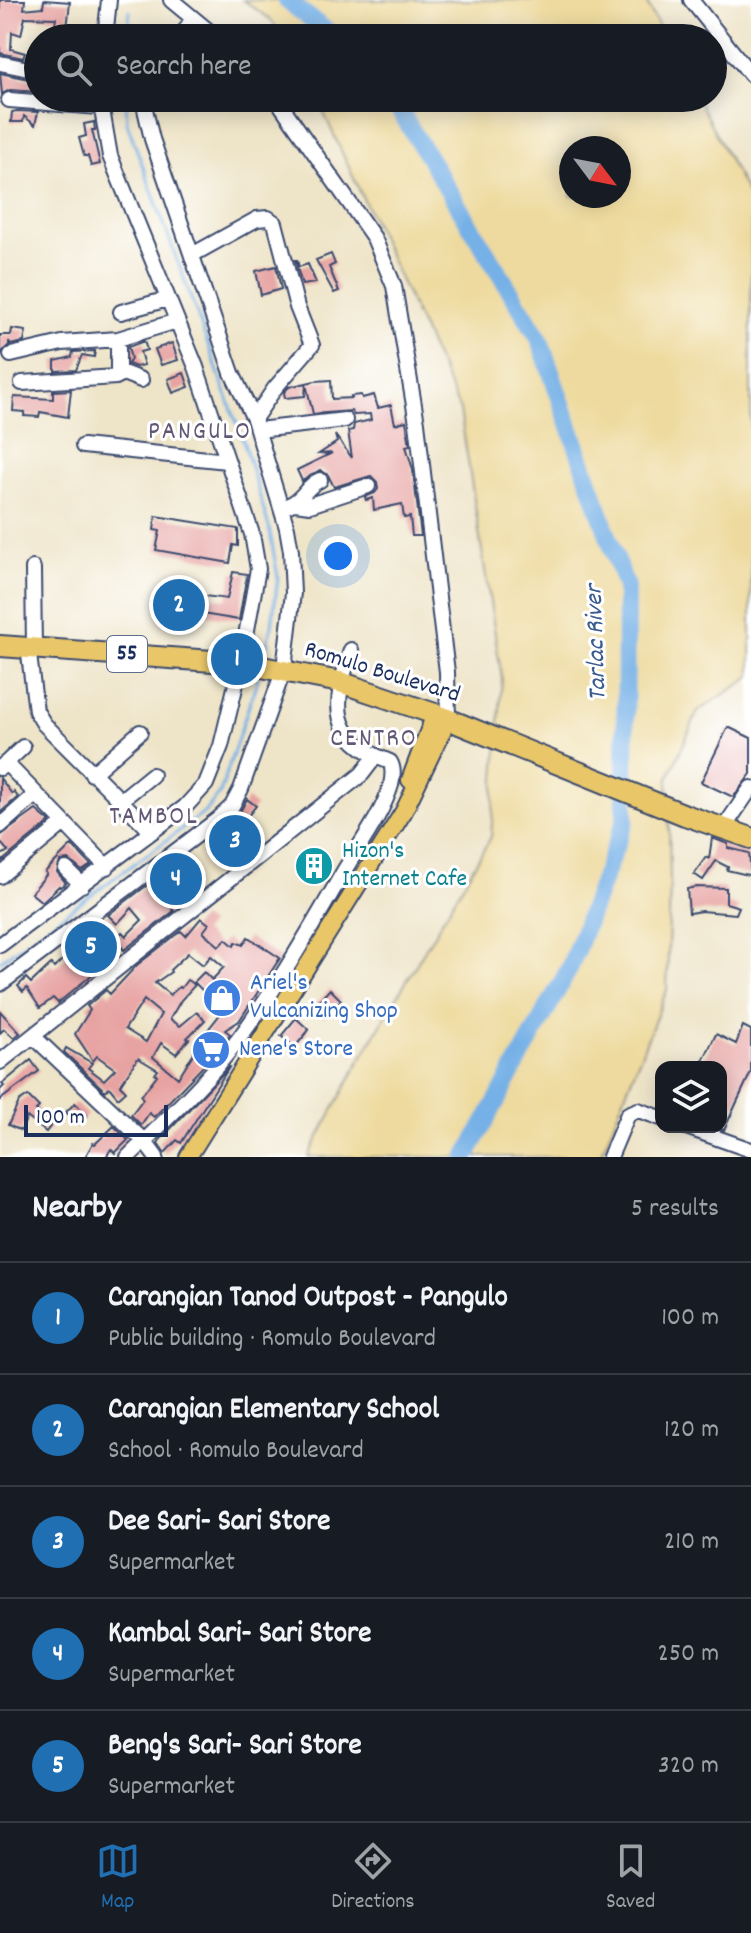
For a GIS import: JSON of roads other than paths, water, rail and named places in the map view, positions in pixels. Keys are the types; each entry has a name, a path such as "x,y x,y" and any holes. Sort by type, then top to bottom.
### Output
{"highway":[{"name":"Romulo Boulevard","path":"0,646 241,663 340,682 447,719 723,829"},
{"name":"55","path":"723,829 751,838"}],"main road":[{"path":"188,1157 393,826 395,812 447,719"}],"street":[{"path":"106,24 109,0"},
{"path":"171,0 199,24"},
{"path":"691,0 710,24"},
{"path":"189,24 192,19"},
{"path":"727,45 751,75"},
{"path":"0,63 24,68"},
{"path":"9,100 24,100"},
{"path":"0,945 185,807 206,784 221,746 241,663 258,569 252,534 177,321 110,156 102,112"},
{"path":"0,984 232,806 256,750 284,669 293,593 288,506 232,373 152,139 146,112"},
{"path":"286,112 374,238 394,286 419,439 447,672 447,719"},
{"path":"192,255 257,219 268,218 275,223 297,307 312,345 275,388 256,424"},
{"path":"121,312 168,299"},
{"path":"11,355 62,343 118,339 177,321"},
{"path":"22,383 116,377 118,339"},
{"path":"118,371 141,380"},
{"path":"256,424 345,420"},
{"path":"83,446 227,461"},
{"path":"288,506 303,498 311,484 320,480"},
{"path":"288,506 310,505 368,486"},
{"path":"33,568 31,648 36,711 52,734 151,831"},
{"path":"128,1157 219,1064 314,922 381,807 390,786 393,767 390,762 375,757 349,737 340,720 340,682 351,650"},
{"path":"92,774 140,732"},
{"path":"23,747 3,765 36,794 107,867"},
{"path":"0,1062 362,774 375,757"},
{"path":"120,801 152,775"},
{"path":"723,829 751,788"},
{"path":"0,826 36,794"},
{"path":"0,876 63,824"},
{"path":"66,869 82,885"},
{"path":"33,1036 144,1141 156,1157"},
{"path":"610,1157 628,1114 638,1110 655,1116"},
{"path":"703,1133 751,1150"}],"waterway":[{"name":"Tarlac River","path":"286,0 318,24"},
{"path":"129,24 130,11"},
{"path":"127,112 127,123 244,443 269,527 278,577 272,625 263,658"},
{"name":"Tarlac River","path":"401,112 539,338 626,587 625,821 569,969 466,1157"},
{"path":"0,961 204,813 220,793 258,678"}],"place":[{"name":"Carangian Elementary School","path":"179,605"},
{"name":"Carangian Tanod Outpost - Pangulo","path":"237,659"},
{"name":"Dee Sari- Sari Store","path":"235,841"},
{"name":"Hizon's Internet Cafe","path":"314,866"},
{"name":"Kambal Sari- Sari Store","path":"176,879"},
{"name":"Beng's Sari- Sari Store","path":"91,947"},
{"name":"Ariel's Vulcanizing Shop","path":"222,998"},
{"name":"Nene's Store","path":"211,1050"}],"district":[{"name":"PANGULO","path":"200,432"},
{"name":"CENTRO","path":"374,739"},
{"name":"TAMBOL","path":"154,817"}]}
